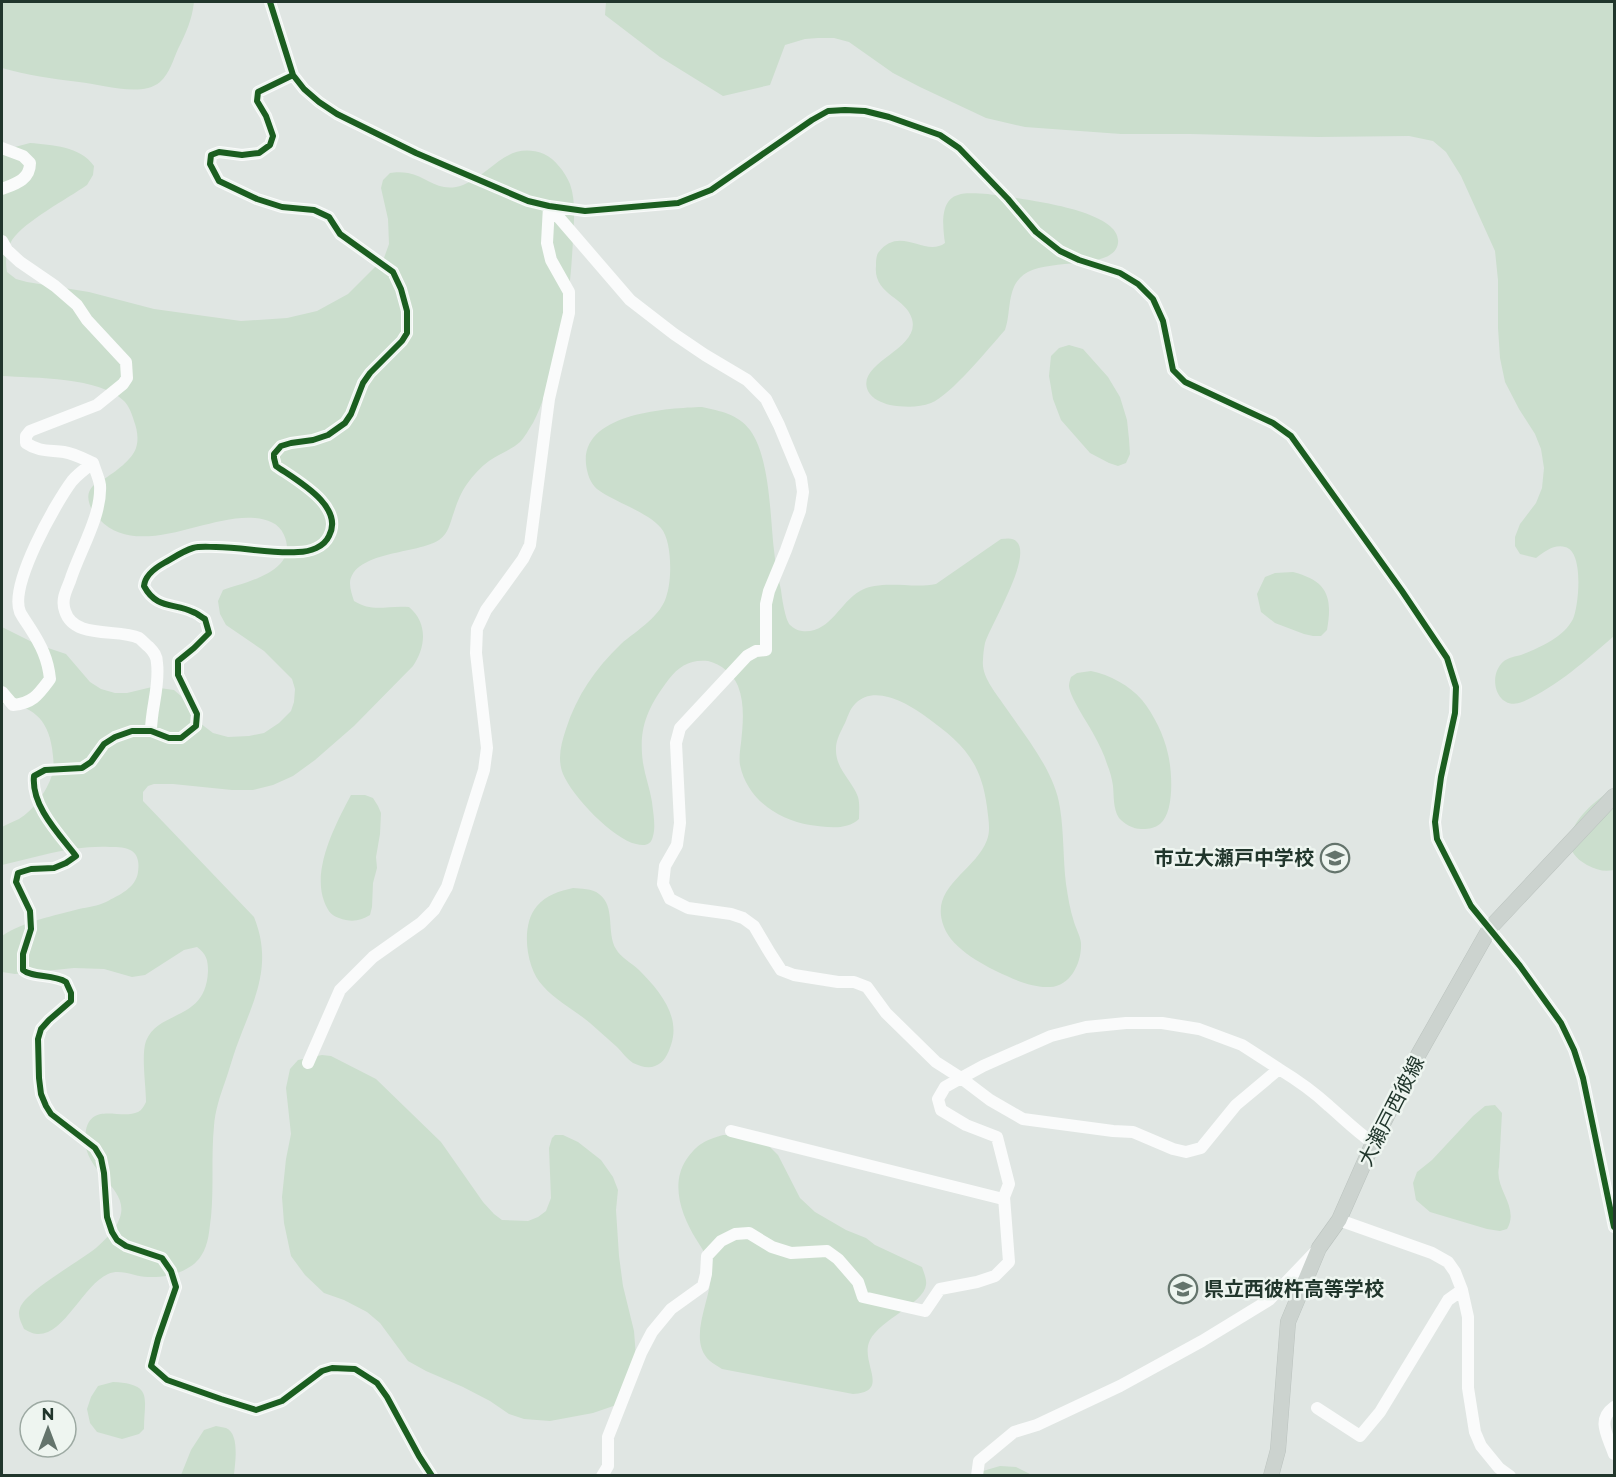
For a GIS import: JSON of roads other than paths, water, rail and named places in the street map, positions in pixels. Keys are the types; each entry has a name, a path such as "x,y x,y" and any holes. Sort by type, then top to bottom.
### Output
{"main road":[{"name":"大瀬戸西彼線","path":"1271,1476 1278,1450 1288,1322 1319,1248 1339,1220 1373,1143 1417,1057 1490,928 1614,796"}],"street":[{"path":"270,2 293,75 319,102 337,114 416,153 528,201 549,207 585,211 678,203 711,190 828,111 866,111 940,135 959,148 1036,232 1059,251 1120,273 1138,284 1153,299 1163,321 1173,370 1185,382 1273,423 1291,436 1447,658 1456,687 1455,713 1435,822 1437,839 1471,906 1561,1023 1574,1050 1583,1078 1614,1227"},
{"path":"293,75 258,92 257,101 266,116 273,136 270,145 259,153 242,155 219,152 211,155 210,164 219,181 257,199 282,207 314,210 329,217 340,234 393,272 407,311 407,333 363,383 345,423 328,435 281,446 274,454 276,465 320,498 330,512 331,533 326,542 310,551 299,552 268,552 232,547 192,548 161,564 147,576 144,586 148,594 159,602 192,611 205,619 209,633 178,661 178,675 197,714 196,726 181,738 169,738 151,731 132,731 104,744 92,762 82,768 45,770 34,776 33,787 47,818 76,856 54,868 31,869 18,873 16,882 30,911 31,929 23,954 23,970 28,974 59,977 66,982 71,993 71,1001 41,1029 38,1039 39,1078 41,1094 46,1106 51,1114 95,1148 101,1158 107,1217 117,1240 126,1246 162,1258 171,1271 176,1287 151,1366 166,1380 256,1410 282,1401 322,1371 332,1368 356,1369 377,1383 387,1397 432,1476"},
{"path":"2,148 23,156 30,163 30,170 20,182 2,189"},
{"path":"308,1063 340,990 373,957 421,923 434,910 447,887 484,770 487,748 476,652 477,628 486,610 523,559 530,545 549,399 569,313 569,292 552,260 547,243 549,207"},
{"path":"549,207 630,300 674,334 747,380 765,399 779,425 801,478 803,492 800,512 766,604 766,650 756,651 747,656 680,728 676,743 680,823 677,845 665,866 663,884 670,899 688,908 743,918 754,926 781,970 794,975 838,982 854,982 867,987 886,1013 936,1062 990,1100 1023,1119 1133,1132 1186,1152 1201,1148 1236,1106 1279,1069"},
{"path":"2,242 20,262 55,286 77,305 87,320 126,362 127,378 123,384 97,405 30,430 26,436 26,442 35,449 66,452 93,463 100,484 96,513 71,573 64,596 65,611 71,623 77,626 139,638 155,652 157,683 151,731"},
{"path":"2,692 13,705 28,703 40,693 50,679 49,665 38,640 20,611 19,596 23,577 35,545 49,519 72,481 93,463"},
{"path":"602,1476 608,1466 608,1437 646,1342 671,1309 704,1286 707,1256 721,1241 735,1234 749,1233 772,1247 790,1253 828,1251 838,1258 858,1281 863,1297 925,1311 940,1289 994,1276 1009,1262 1004,1197 1009,1184 997,1137 966,1125 941,1110 938,1099 945,1087 961,1078 1051,1036 1086,1027 1126,1023 1162,1023 1199,1029 1242,1045 1294,1078 1373,1143"},
{"path":"730,1131 999,1198 1004,1197"},
{"path":"1339,1220 1432,1253 1448,1262 1455,1272 1468,1317 1468,1388 1475,1432 1481,1446 1499,1468 1510,1476"},
{"path":"977,1476 980,1461 1014,1432 1037,1425 1120,1386 1202,1341 1269,1300 1319,1248"},
{"path":"1317,1408 1359,1436 1380,1412 1448,1300 1462,1290"},
{"path":"1614,1407 1607,1412 1604,1420 1614,1454"}],"place":[{"name":"市立大瀬戸中学校","path":"1335,858"},
{"name":"県立西彼杵高等学校","path":"1183,1289"}]}
